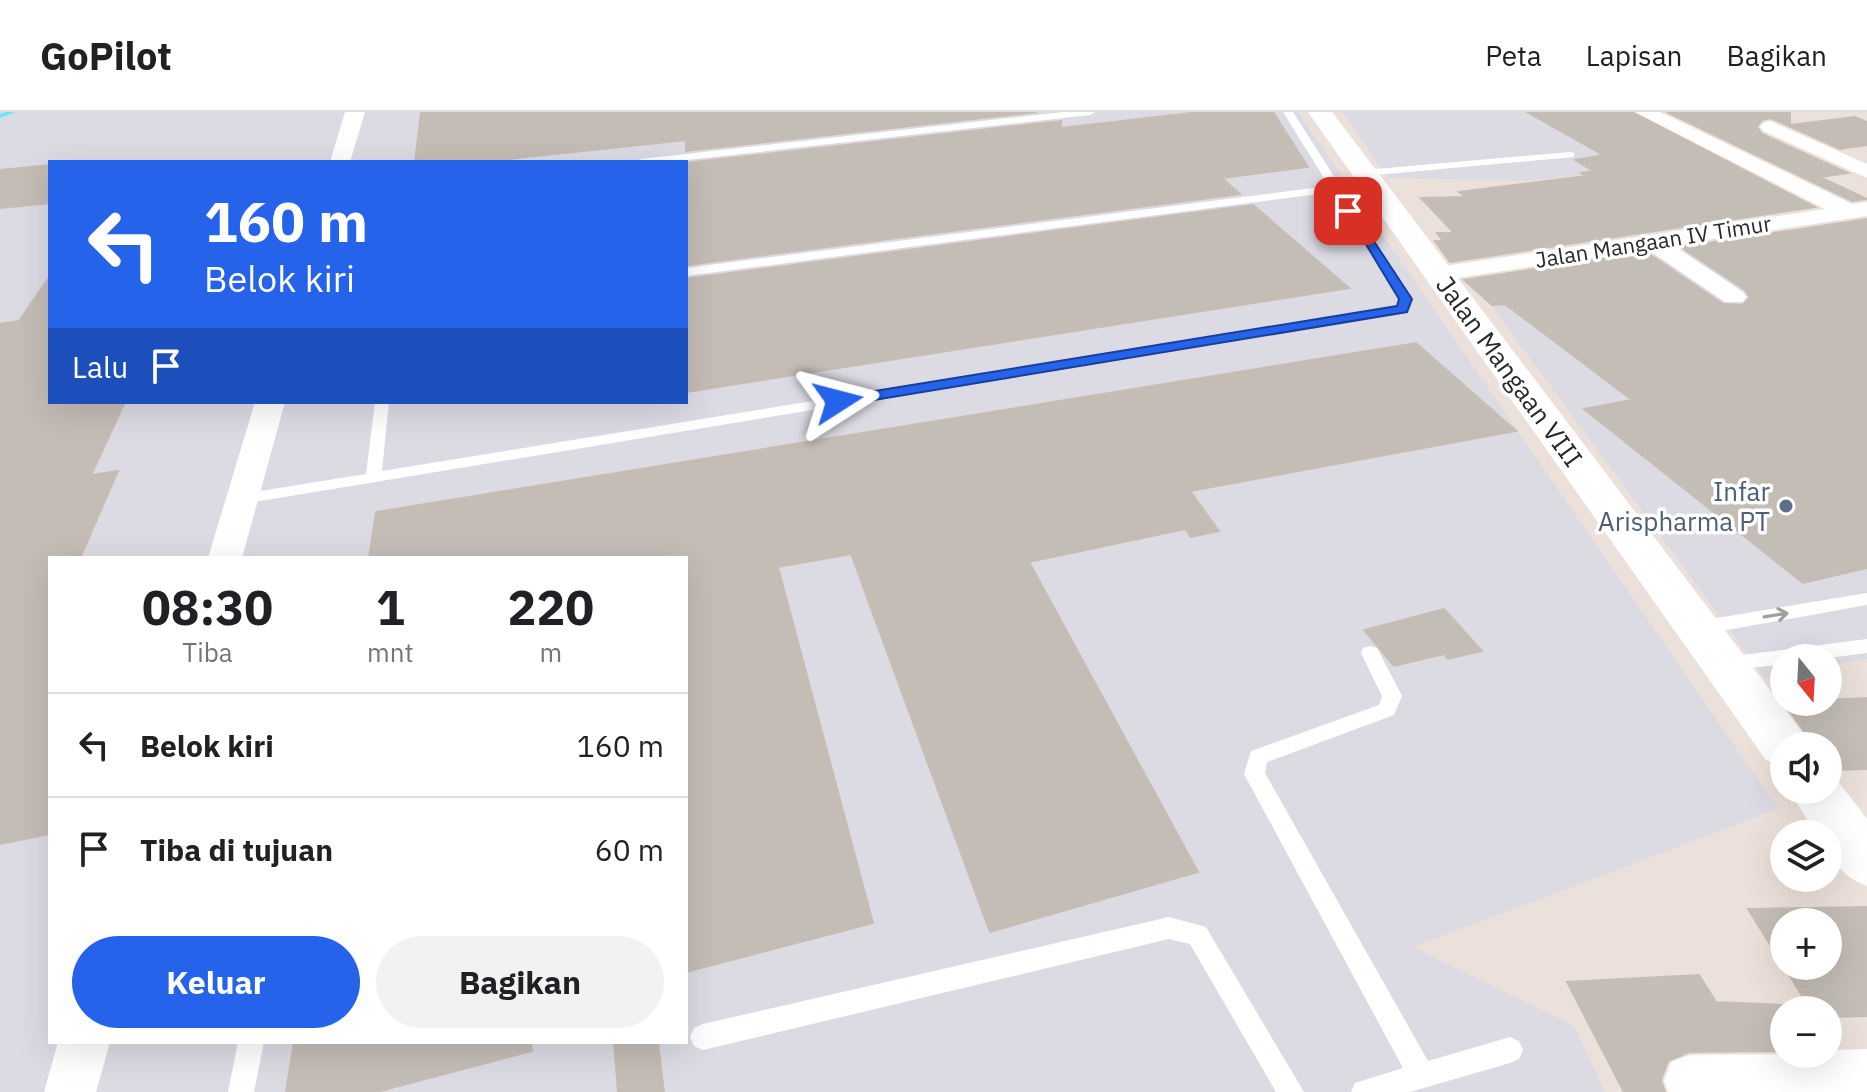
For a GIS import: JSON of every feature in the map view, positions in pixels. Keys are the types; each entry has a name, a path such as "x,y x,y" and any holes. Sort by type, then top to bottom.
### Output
{"street":[{"path":"341,160 355,112"},
{"name":"Jalan Mangaan VIII","path":"1320,112 1350,181 1438,274 1774,732"},
{"path":"1645,112 1857,210"},
{"path":"1770,127 1867,172"},
{"name":"Jalan Mangaan IV Timur","path":"1438,274 1857,210"},
{"path":"1650,241 1734,297"},
{"path":"226,556 269,404"},
{"path":"1825,804 1867,862"},
{"path":"70,1092 83,1044"},
{"path":"1690,1081 1867,1075"}],"lane":[{"path":"659,160 1090,112"},
{"path":"242,499 1402,309 1406,299 1350,181 1288,112"},
{"path":"688,272 1350,181 1570,155"},
{"path":"374,475 382,404"},
{"path":"1699,628 1867,599"},
{"path":"1725,664 1867,646"},
{"path":"1370,653 1392,696 1387,710 1280,746 1258,757 1254,774 1422,1076"},
{"path":"703,1037 1169,928 1198,935 1291,1092"},
{"path":"241,1092 251,1044"},
{"path":"1364,1092 1510,1050"}],"shaded area":[{"path":"0,112 1298,112 1770,797 1770,804 1775,804 1778,809 1413,947 1574,1026 1605,1092 0,1092"},
{"path":"1343,112 1602,112 1615,171 1526,181 1388,178"},
{"path":"1867,224 1867,659 1842,663 1842,644 1770,644 1770,677 1765,678 1474,282"}],"building":[{"path":"421,112 1037,112 686,151 686,140 499,160 415,160"},
{"path":"1200,112 1273,112 1308,167 1222,178 1240,194 688,265 688,163 1061,121 1061,128"},
{"path":"1527,112 1632,112 1815,207 1450,262 1435,241 1443,241 1437,233 1454,233 1421,198 1465,197 1459,192 1586,176 1581,173 1593,171 1575,160 1603,155"},
{"path":"1667,112 1790,112 1790,125 1855,117 1867,122 1867,145 1840,149 1771,118 1762,120 1757,127 1762,134 1848,173 1820,177 1867,199 1852,201"},
{"path":"48,165 48,203 0,208 0,170"},
{"path":"1253,205 1349,288 688,392 688,279"},
{"path":"1867,219 1867,568 1803,583 1584,409 1632,400 1505,304 1492,305 1464,280 1646,252 1723,304 1743,305 1750,297 1745,290 1681,247"},
{"path":"48,279 48,404 124,404 91,475 118,471 81,556 48,556 48,834 0,844 0,324 19,321"},
{"path":"1416,343 1516,431 1190,491 1219,531 1191,537 1185,529 1029,562 1198,872 990,932 851,554 778,567 873,923 688,971 688,556 369,556 376,512"},
{"path":"1444,609 1482,651 1448,659 1444,654 1394,666 1364,630"},
{"path":"1867,698 1867,769 1842,770 1842,732 1805,732 1793,716 1842,716 1842,699"},
{"path":"1867,907 1867,1016 1842,1017 1842,996 1802,996 1792,980 1842,980 1842,908 1808,908"},
{"path":"1748,909 1770,909 1770,944"},
{"path":"1699,975 1716,1002 1770,1004 1770,1051 1689,1052 1668,1061 1661,1080 1665,1092 1624,1092 1567,982"},
{"path":"294,1044 531,1044 532,1051 376,1092 286,1092"},
{"path":"614,1044 658,1044 664,1092 618,1092"}],"waterway":[{"path":"0,116 13,112"}],"place":[{"name":"Infar Arispharma PT","path":"1786,506"}],"route":[{"path":"838,401 1395,313 1402,309 1406,299 1348,211"}]}
